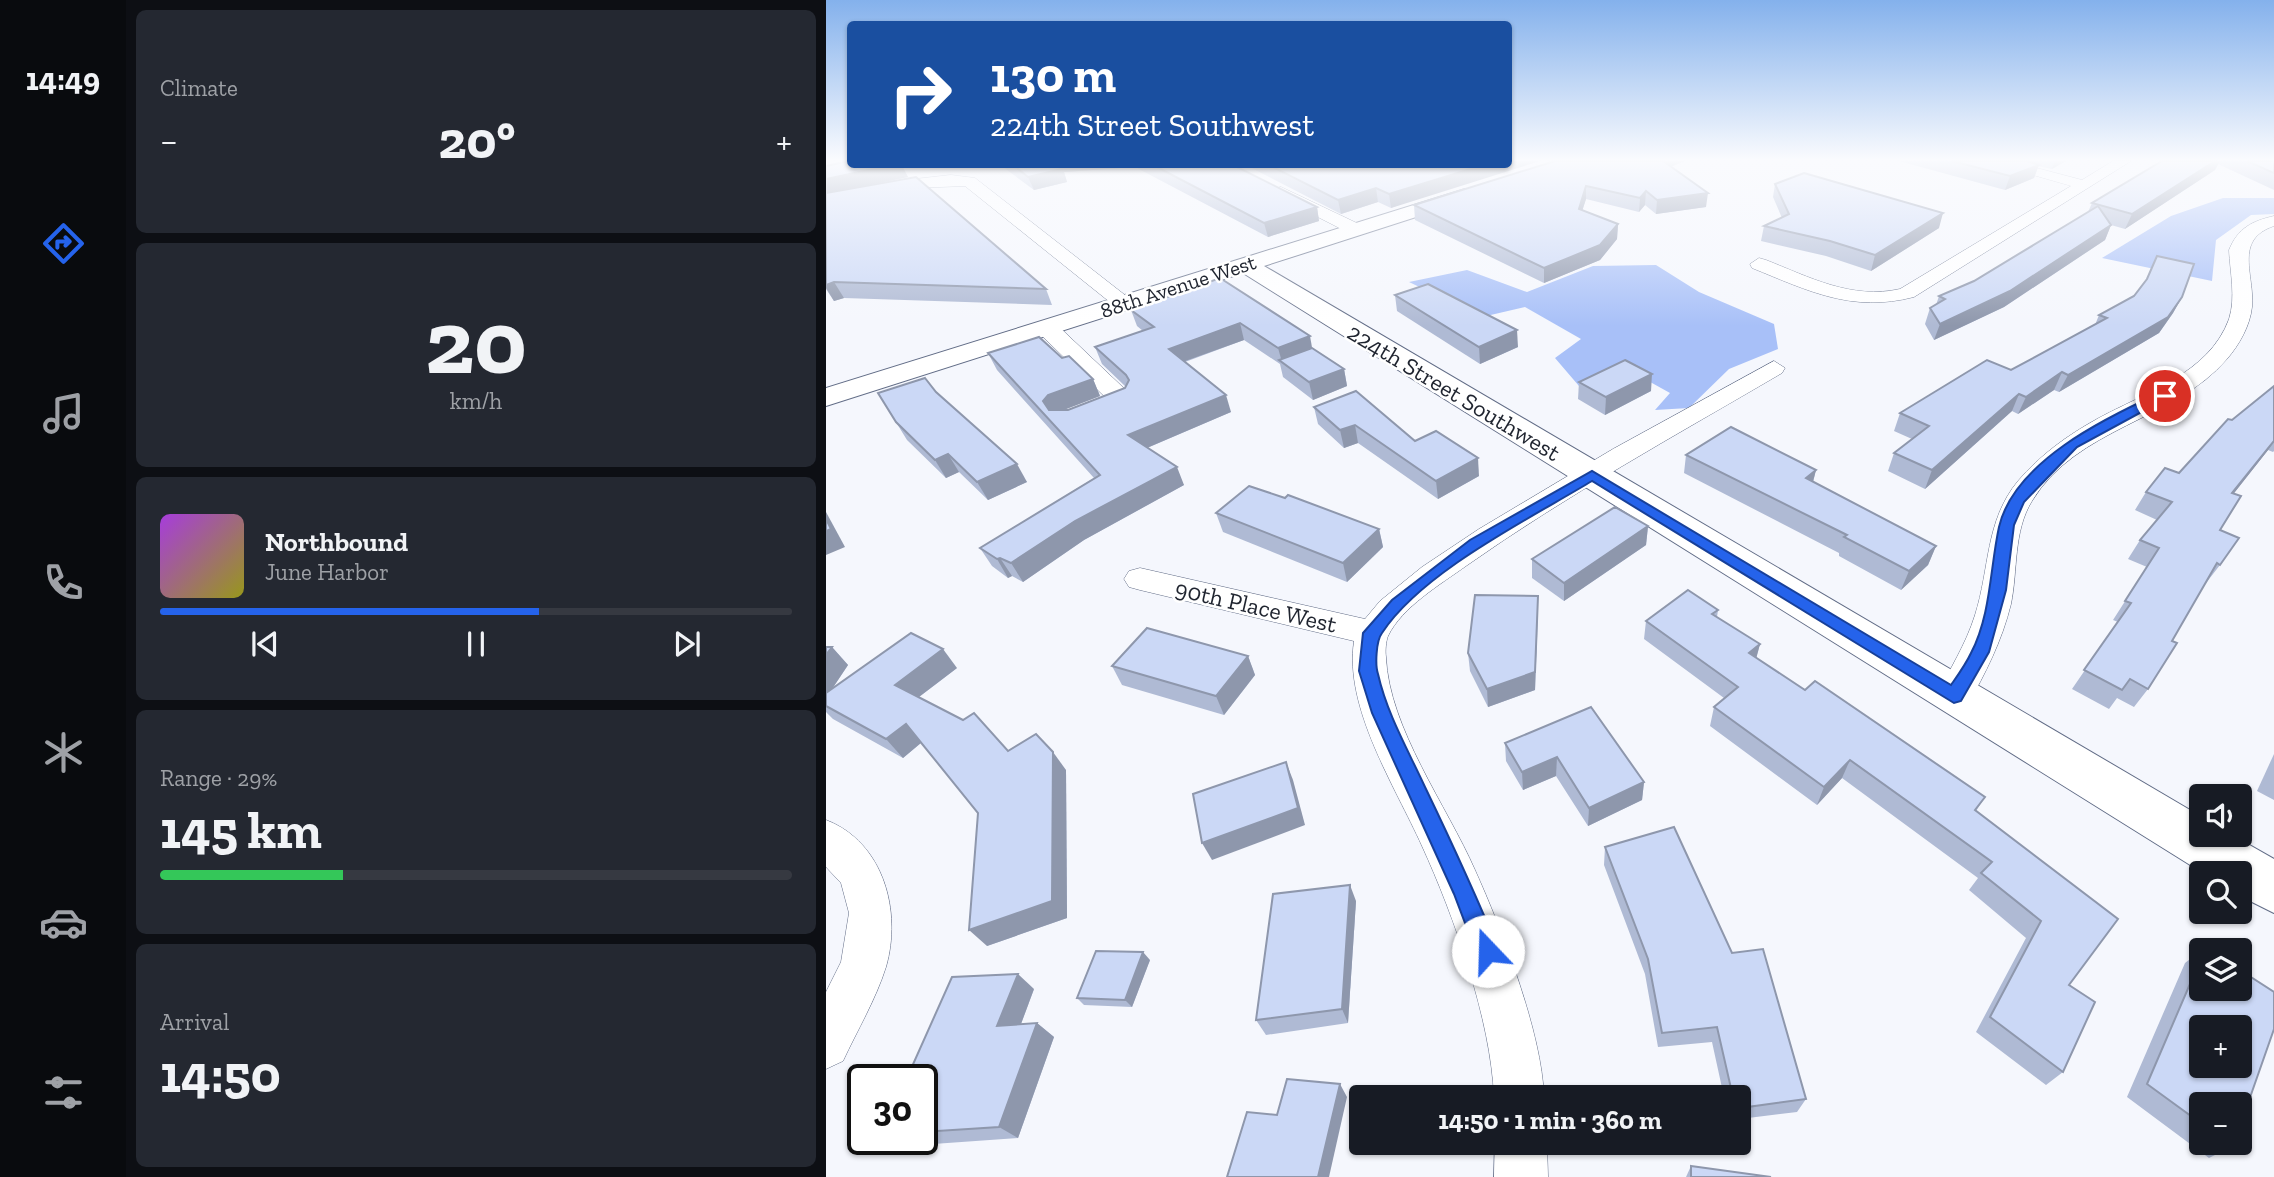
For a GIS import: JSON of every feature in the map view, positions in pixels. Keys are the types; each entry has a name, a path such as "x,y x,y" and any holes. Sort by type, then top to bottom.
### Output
{"street":[{"path":"1013,216 1123,303"},
{"path":"1329,216 1355,229"},
{"name":"88th Avenue West","path":"826,397 1397,216"},
{"path":"1759,264 1846,296 1893,298 1907,293 2034,216"},
{"path":"1954,696 1981,652 1998,590 2007,525 2017,501 2073,444 2118,417 2165,396 2218,356 2230,340 2240,317 2238,250 2242,240 2250,230 2274,220"},
{"name":"224th Street Southwest","path":"1246,265 2274,888"},
{"path":"1047,328 1121,400 1066,420"},
{"path":"1519,1085 1488,951 1464,892 1381,713 1368,671 1371,633 1398,604 1451,561 1774,368"},
{"name":"90th Place West","path":"1140,579 1371,633"},
{"path":"826,839 859,872 871,913 863,966 826,1044"},
{"path":"1521,1155 1521,1177"}],"shaded area":[{"path":"2171,216 2250,216 2216,240 2212,281 2102,258"},
{"path":"1656,265 1699,292 1774,324 1778,349 1729,369 1689,408 1655,410 1670,393 1634,373 1579,386 1555,358 1581,339 1525,307 1482,317 1409,282 1467,270 1527,292 1593,266"}],"building":[{"path":"826,216 961,216 1046,289 834,282 826,285"},
{"path":"1250,216 1287,216 1264,223"},
{"path":"1437,216 1597,216 1618,224 1600,245 1544,268"},
{"path":"1785,216 1938,216 1875,255 1830,241 1764,226"},
{"path":"2082,216 2105,216 2111,225 2010,291 1940,324 1930,308 1945,299 1939,296 1974,281"},
{"path":"2157,256 2194,264 2182,297 2168,317 2068,375 2062,372 2026,397 2019,394 1932,470 1894,453 1929,426 1900,413 1987,360 2011,370 2107,318 2099,315 2134,296 2147,279"},
{"path":"1220,278 1310,336 1278,348 1240,323 1169,349 1226,395 1128,435 1177,467 1075,521 1011,563 997,559 980,548 1100,475 988,353 1039,337 1062,358 1069,356 1093,379 1048,395 1043,401 1049,410 1068,410 1125,388 1129,380 1126,375 1095,347 1154,327 1131,310"},
{"path":"1428,284 1517,330 1479,347 1395,295"},
{"path":"1312,348 1344,369 1309,382 1279,360"},
{"path":"1625,360 1652,374 1606,397 1579,382"},
{"path":"925,378 936,392 1017,464 977,482 948,454 935,460 896,422 878,393"},
{"path":"2274,386 2274,441 2232,493 2241,496 2220,530 2239,538 2220,565 2217,563 2172,641 2177,643 2148,689 2130,679 2122,690 2084,670 2131,603 2125,601 2159,548 2140,540 2172,502 2146,492 2165,468 2179,473 2228,419 2232,420"},
{"path":"1356,391 1415,441 1436,431 1478,458 1436,481 1355,425 1340,430 1314,407"},
{"path":"1731,427 1816,470 1806,478 1936,546 1909,571 1844,537 1847,535 1686,455"},
{"path":"1249,486 1285,498 1288,495 1379,529 1343,563 1216,513"},
{"path":"1615,507 1648,526 1564,583 1532,559"},
{"path":"1688,590 1718,610 1712,614 1760,644 1749,653 1805,690 1815,681 1985,797 1975,810 2118,919 2069,985 2095,1002 2063,1072 1990,1017 2041,921 1981,873 1992,862 1850,760 1824,787 1714,707 1738,687 1646,621"},
{"path":"1475,595 1538,596 1535,672 1487,689 1468,653"},
{"path":"1147,628 1248,656 1216,696 1112,666"},
{"path":"911,633 943,649 895,685 963,720 974,713 1008,751 1036,734 1053,752 1052,901 969,930 978,813 906,724 886,739 826,706 826,693"},
{"path":"1591,707 1644,782 1589,808 1557,757 1522,772 1505,743"},
{"path":"1286,762 1298,808 1202,843 1193,794"},
{"path":"1674,827 1732,953 1763,949 1806,1099 1751,1106 1751,1085 1730,1085 1717,1027 1662,1033 1648,959 1605,847"},
{"path":"1350,885 1342,1009 1256,1020 1273,894"},
{"path":"1096,951 1143,952 1125,1000 1077,998"},
{"path":"1018,974 997,1026 1037,1023 999,1127 938,1131 938,1064 913,1064 952,977"},
{"path":"2252,978 2274,992 2274,1029 2252,1092 2189,1092 2189,1115 2147,1084 2189,986 2189,1001 2252,1001"},
{"path":"1287,1079 1340,1084 1318,1177 1227,1177 1247,1112 1277,1115"},
{"path":"1691,1166 1771,1177 1691,1177"}],"route":[{"path":"1488,951 1464,892 1381,713 1368,671 1371,633 1398,604 1426,580 1476,544 1592,475 1954,696 1981,652 1998,590 2007,525 2017,501 2073,444 2118,417 2165,396"}]}
